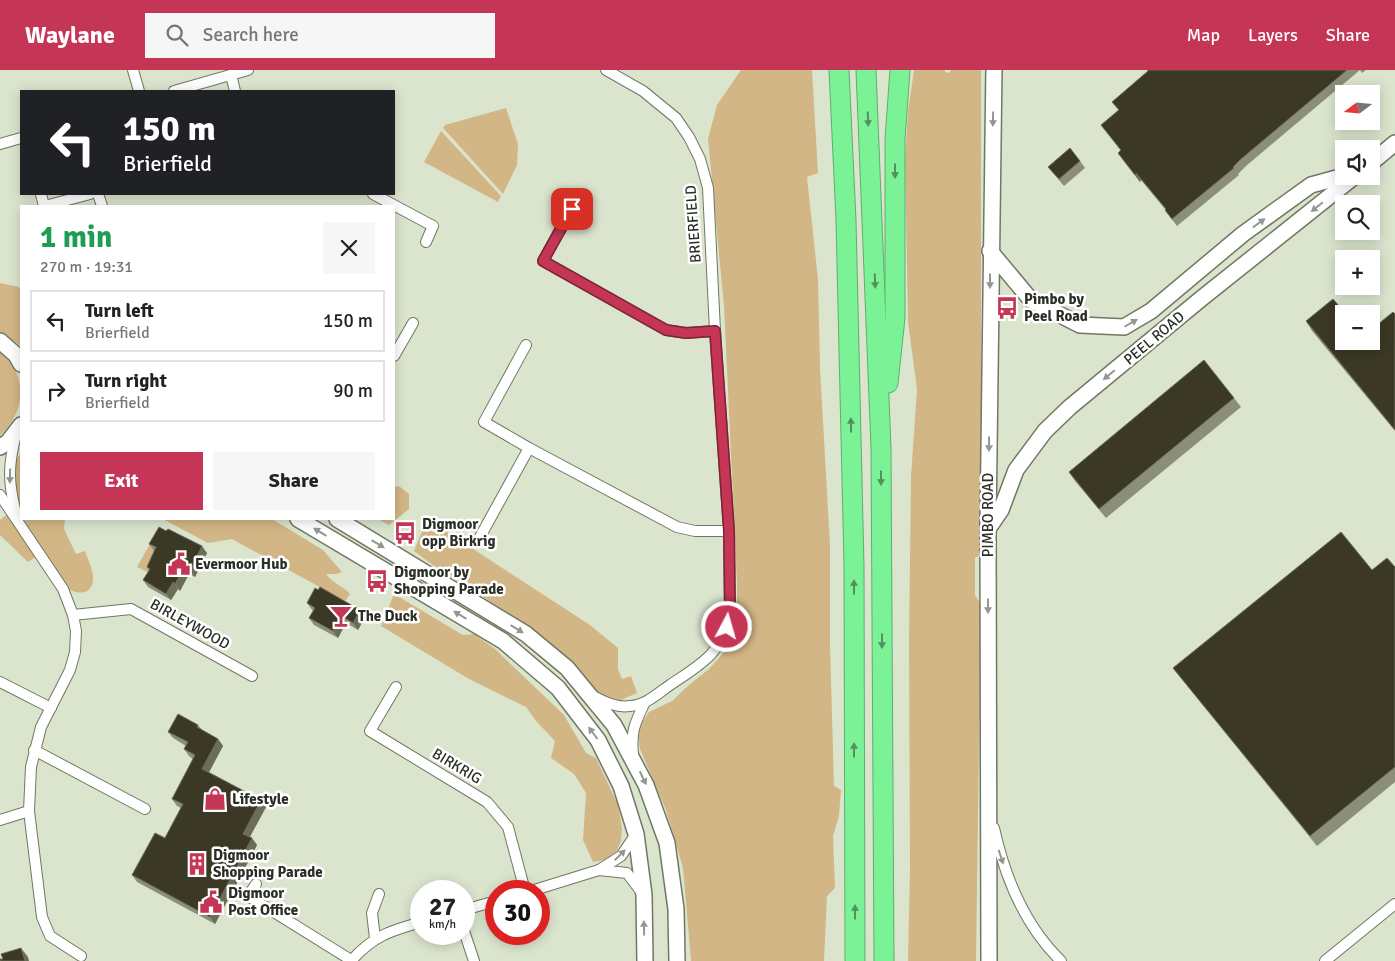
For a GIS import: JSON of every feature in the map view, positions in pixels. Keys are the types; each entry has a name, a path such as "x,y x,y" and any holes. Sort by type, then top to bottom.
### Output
{"highway":[{"path":"839,70 846,220 854,566 855,961"},
{"path":"866,70 881,448 884,961"},
{"path":"881,448 895,318 895,139 900,70"}],"street":[{"path":"133,70 139,90"},
{"path":"178,90 248,70"},
{"name":"BRIERFIELD","path":"589,694 611,705 622,707 644,704 703,664 720,642 730,615 729,531 715,331 708,188 700,159 676,118 643,91 606,70"},
{"name":"PIMBO ROAD","path":"989,961 988,529 990,251 994,70"},
{"path":"231,75 235,90"},
{"path":"0,143 20,138"},
{"path":"1380,156 1395,143"},
{"name":"PEEL ROAD","path":"990,251 1031,300 1080,325 1124,327 1151,311 1243,234 1311,186 1335,179"},
{"name":"PEEL ROAD","path":"988,529 1001,510 1016,470 1045,431 1070,407 1202,298 1344,185"},
{"path":"49,205 86,195"},
{"path":"375,195 394,205"},
{"path":"578,197 543,261 666,330 686,333 715,331"},
{"path":"395,206 433,226 426,242"},
{"path":"395,354 413,323"},
{"path":"0,341 20,359"},
{"path":"526,345 484,422 677,527 695,531 729,531"},
{"path":"0,447 8,442 19,429"},
{"path":"17,519 10,489 10,458 19,429"},
{"path":"480,537 529,448"},
{"path":"0,495 63,590 73,615 76,631 75,652 70,670 41,727 34,750 31,767 29,811 42,917 50,936 81,956"},
{"path":"300,520 503,641 558,688 598,740 621,786 636,834 644,895 645,961"},
{"path":"339,520 526,634 567,668 614,725 646,784 667,843 676,909 677,961"},
{"name":"BIRLEYWOOD","path":"73,615 131,609 252,676"},
{"path":"0,682 51,708"},
{"name":"BIRKRIG","path":"396,688 370,731 487,802 508,827 522,880"},
{"path":"633,759 631,736 635,721 644,704"},
{"path":"34,750 145,809"},
{"path":"990,810 999,851 1019,903 1046,946 1061,961"},
{"path":"0,820 29,811"},
{"path":"550,885 599,870 621,856 636,834"},
{"path":"599,870 627,873 644,895"},
{"path":"256,884 248,896 351,961 364,946 375,938 410,925"},
{"path":"375,938 372,913 379,894"},
{"path":"1325,961 1395,904"},
{"path":"469,945 474,961"}],"shaded area":[{"path":"741,70 812,70 818,173 807,177 818,279 820,368 830,545 830,644 834,786 841,790 839,816 833,836 835,888 827,896 824,961 691,961 683,868 666,810 640,749 638,735 641,724 649,712 672,701 709,669 727,649 737,622 737,583 724,306 708,139 717,105"},
{"path":"914,70 945,70 945,72 949,73 951,70 981,70 981,554 975,558 975,595 981,605 976,961 908,961 911,476 917,389 908,322 905,159 908,111"},
{"path":"506,108 518,144 517,165 503,194 443,128 445,125"},
{"path":"441,131 501,196 498,202 424,162"},
{"path":"0,283 19,287 20,290 20,345 0,332"},
{"path":"0,350 16,371 20,388 20,398 15,415 0,436"},
{"path":"20,455 20,520 65,520 64,529 76,554 85,551 91,568 92,586 87,591 74,591 66,588 60,582 56,575 55,567 44,552 28,562 0,535 0,520 17,506 13,472"},
{"path":"399,486 409,494 409,509 389,525 380,520 395,520 395,487"},
{"path":"427,519 590,625 618,648 618,669 622,679 631,676 637,693 621,700 602,696 527,627 414,551"},
{"path":"165,520 274,520 323,550 342,572 326,574 350,594 345,601 232,539 208,543"},
{"path":"159,528 154,550 161,554 151,574 137,567"},
{"path":"394,594 463,635 474,634 495,649 564,715 586,753 596,758 618,805 622,828 621,841 616,852 605,860 593,862 583,840 586,793 574,774 551,758 555,741 526,707 469,679 381,626"}],"building":[{"path":"1148,70 1347,70 1172,219 1166,209 1118,153 1121,150 1101,125 1119,110 1112,102"},
{"path":"1070,148 1080,161 1059,179 1048,167"},
{"path":"1333,299 1338,305 1335,305 1335,350 1380,350 1380,323 1393,312 1395,314 1395,430 1306,321"},
{"path":"1204,360 1234,398 1099,509 1069,472"},
{"name":"Evermoor Hub","path":"159,527 166,531 168,529 202,546 190,570 184,567 175,584 173,582 166,594 143,580 150,569 147,567 156,547 149,544"},
{"path":"1341,532 1372,570 1387,558 1395,567 1395,767 1310,836 1173,668"},
{"name":"The Duck","path":"320,587 360,610 353,623 342,616 333,631 309,618 315,608 307,603 315,588 318,590"},
{"name":"Digmoor Shopping Parade","path":"178,714 218,739 202,769 261,800 243,834 252,838 210,917 132,875 155,833 165,838 183,804 172,799 195,755 184,749 188,742 168,732"},
{"path":"21,948 25,961 0,961 0,959 3,959 1,954"}],"place":[{"name":"Pimbo by Peel Road","path":"1007,308"},
{"name":"Digmoor opp Birkrig","path":"405,533"},
{"name":"Evermoor Hub","path":"179,564"},
{"name":"Digmoor by Shopping Parade","path":"377,581"},
{"name":"The Duck","path":"341,616"},
{"name":"Lifestyle","path":"215,799"},
{"name":"Digmoor Shopping Parade","path":"197,864"},
{"name":"Digmoor Post Office","path":"211,902"}],"route":[{"path":"572,209 543,261 666,330 686,333 715,331 729,531 730,615 727,627"}]}
